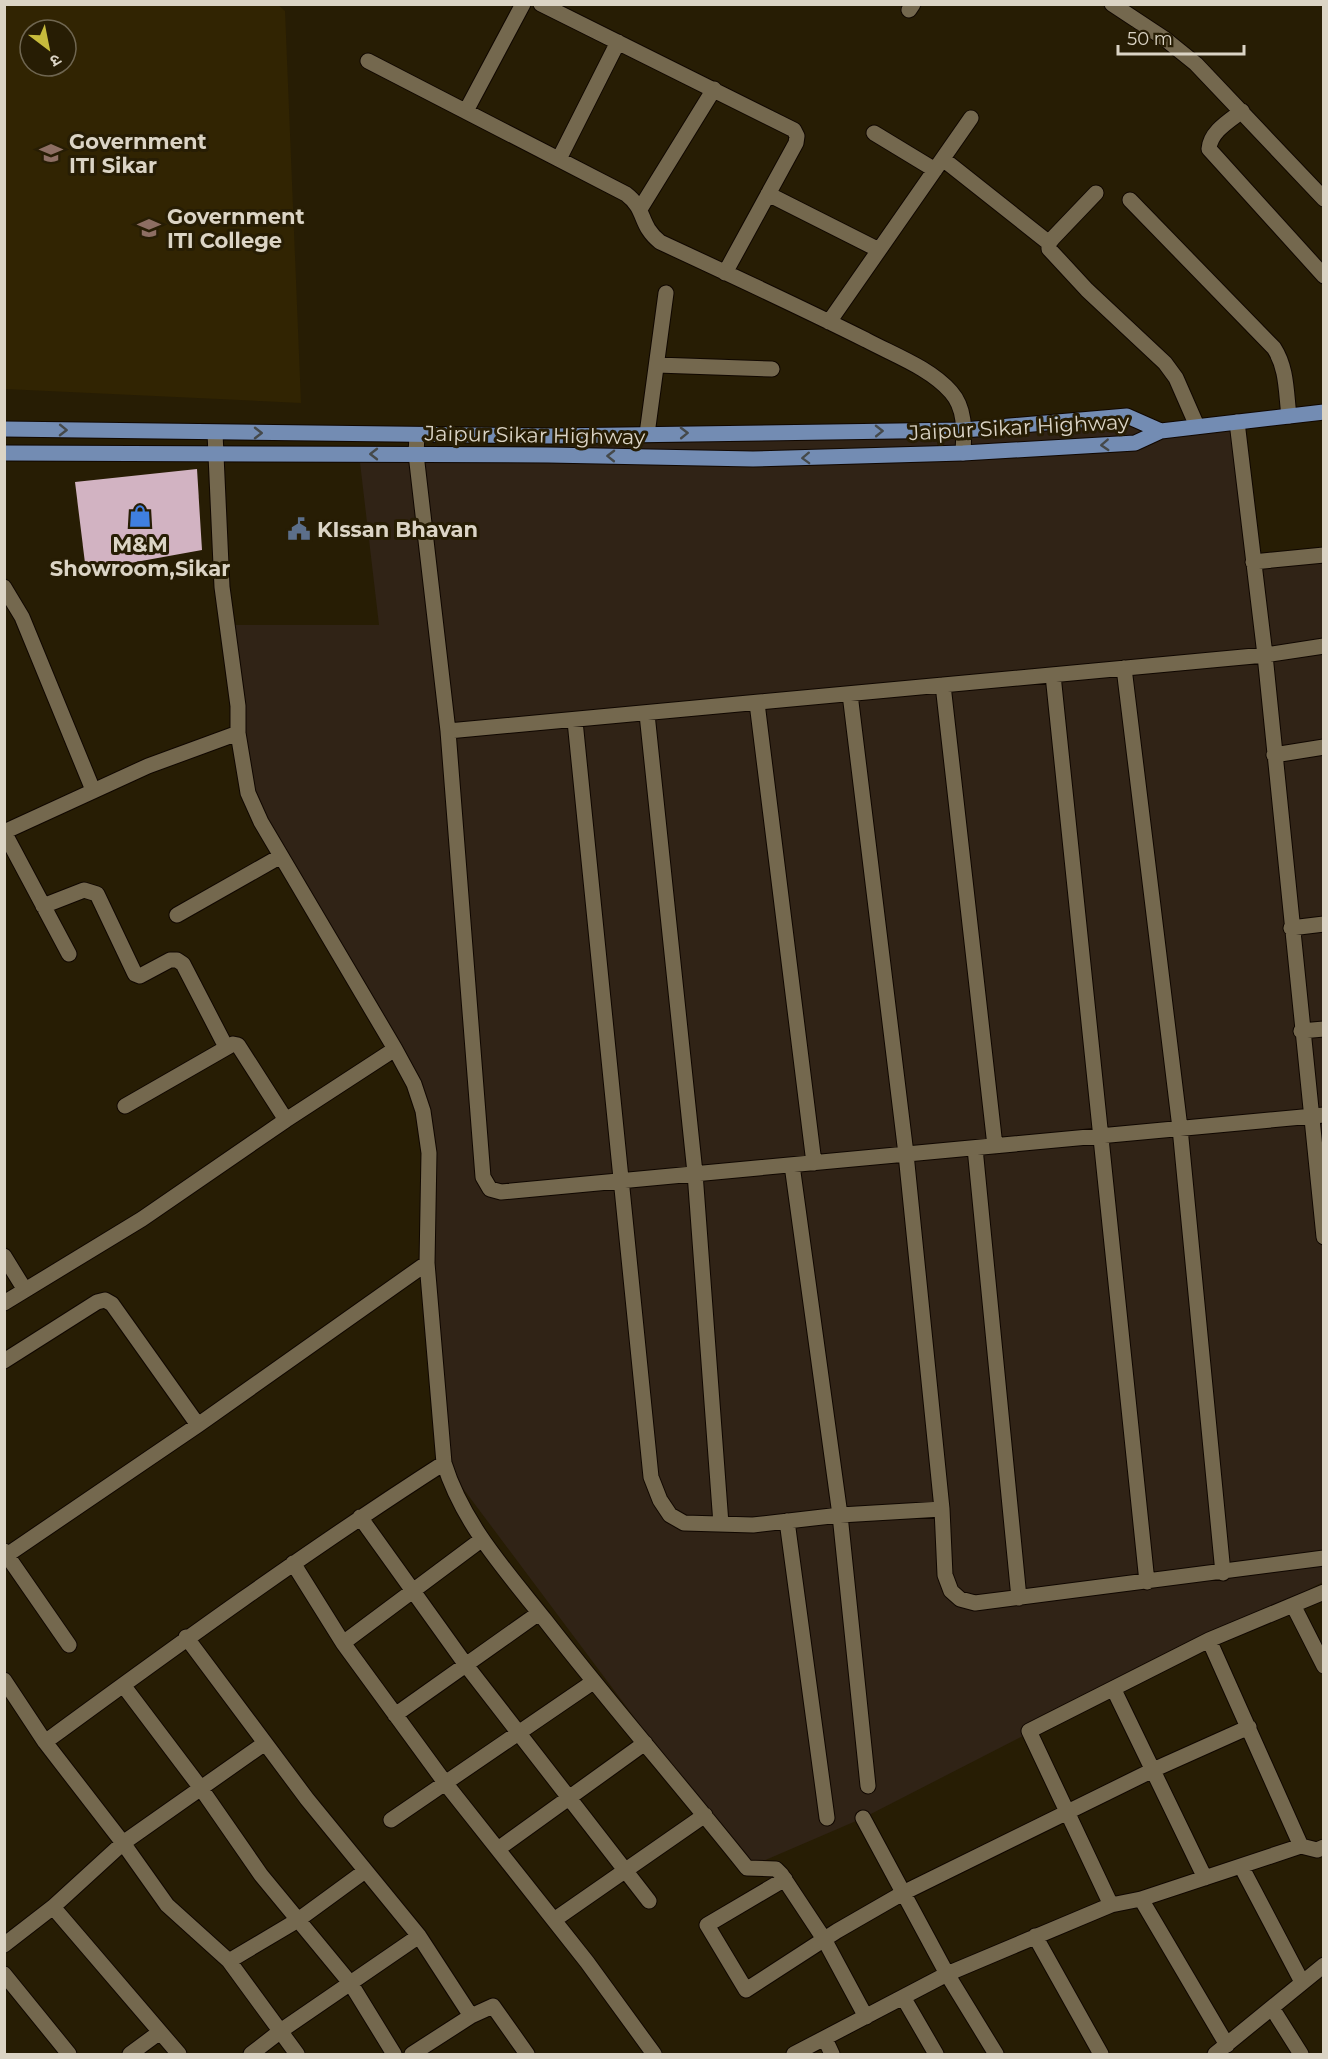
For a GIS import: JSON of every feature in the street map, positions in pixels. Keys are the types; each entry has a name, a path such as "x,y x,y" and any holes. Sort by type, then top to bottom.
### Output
{"main road":[{"path":"1161,430 1323,412"},
{"name":"Jaipur Sikar Highway","path":"4,429 417,435 647,434 964,430 1127,416 1161,430"},
{"name":"Jaipur Sikar Highway","path":"4,453 416,454 753,459 963,453 1135,443 1161,430"}],"street":[{"path":"466,111 523,4"},
{"path":"541,4 794,130 797,136 795,143 725,273"},
{"path":"1112,4 1183,53 1242,111 1323,199"},
{"path":"559,159 618,42"},
{"path":"368,61 626,194 640,209 644,227 660,242 829,322 914,365 938,380 959,404 964,430 963,453"},
{"path":"640,209 714,89"},
{"path":"1242,111 1215,133 1209,141 1209,149 1323,276"},
{"path":"829,322 971,118"},
{"path":"874,133 939,165 1049,243 1053,255 1076,279 1166,363 1176,378 1197,426"},
{"path":"1049,243 1096,193"},
{"path":"768,194 879,250"},
{"path":"1130,200 1274,348 1284,373 1289,416"},
{"path":"647,434 666,293"},
{"path":"657,365 772,369"},
{"path":"1237,422 1264,655 1301,1032 1316,1115 1323,1232"},
{"path":"215,433 214,453 222,587 238,706 237,733 248,793 261,822 395,1049 414,1084 423,1111 429,1153 427,1263 444,1463 451,1487 481,1540 593,1682 747,1868 776,1869 785,1879 824,1939 866,2017"},
{"path":"417,435 416,454 448,731 483,1177 490,1190 501,1192 1316,1115"},
{"path":"1253,562 1323,555"},
{"path":"4,587 22,617 93,790"},
{"path":"448,731 575,721 1264,655 1323,646"},
{"path":"1124,668 1180,1128 1223,1573"},
{"path":"1053,675 1148,1582"},
{"path":"943,685 994,1146"},
{"path":"850,694 906,1154 942,1509 945,1575 951,1591 960,1599 975,1603 1223,1573 1323,1558"},
{"path":"757,703 814,1163"},
{"path":"647,714 695,1173 721,1524"},
{"path":"575,721 651,1477 660,1500 670,1515 684,1523 753,1525 840,1515 942,1509"},
{"path":"69,954 4,832 148,766 237,733"},
{"path":"1274,755 1323,747"},
{"path":"177,915 281,856"},
{"path":"43,906 84,890 97,894 135,974 140,976 170,960 177,960 183,964 226,1047"},
{"path":"1291,928 1323,924"},
{"path":"1301,1032 1323,1029"},
{"path":"125,1106 233,1044 238,1045 286,1120"},
{"path":"4,1303 142,1219 286,1120 395,1049"},
{"path":"975,1148 1019,1598"},
{"path":"792,1164 840,1515 868,1786"},
{"path":"4,1256 24,1290"},
{"path":"69,1645 5,1555 198,1425 427,1263"},
{"path":"4,1361 97,1302 105,1300 112,1304 198,1425"},
{"path":"45,1742 186,1638 293,1563 444,1463"},
{"path":"360,1517 466,1665 649,1901"},
{"path":"788,1521 827,1818"},
{"path":"343,1643 481,1540"},
{"path":"293,1563 343,1643 395,1715 446,1784 554,1920 654,2055"},
{"path":"1112,1905 1029,1731 1209,1640 1323,1592"},
{"path":"1293,1605 1323,1666"},
{"path":"395,1715 539,1613"},
{"path":"186,1638 365,1871 419,1936 471,2016"},
{"path":"1209,1640 1301,1846"},
{"path":"4,1680 45,1742 123,1843 167,1905 229,1961 282,2030 297,2055"},
{"path":"391,1820 593,1682"},
{"path":"123,1685 200,1787 261,1875 351,1984 394,2055"},
{"path":"1114,1690 1204,1878"},
{"path":"785,1879 707,1924 746,1990 824,1939 903,1893 1153,1770 1249,1727"},
{"path":"4,1945 53,1907 123,1843 265,1743"},
{"path":"498,1849 645,1743"},
{"path":"554,1920 705,1815"},
{"path":"863,1818 946,1974 996,2055"},
{"path":"794,2055 946,1974 1112,1905 1141,1899 1301,1846 1317,1850 1323,1847"},
{"path":"1241,1866 1302,1982"},
{"path":"229,1961 298,1920 365,1871"},
{"path":"1141,1899 1221,2050 1323,1965"},
{"path":"53,1907 179,2055"},
{"path":"250,2055 282,2030 419,1936"},
{"path":"1035,1936 1101,2055"},
{"path":"4,1974 69,2055"},
{"path":"903,1997 936,2055"},
{"path":"412,2055 471,2016 493,2006 528,2055"},
{"path":"1272,2008 1301,2055"},
{"path":"130,2055 160,2032"},
{"path":"825,2039 832,2055"}],"shaded area":[{"name":"Government ITI College","path":"5,4 277,4 285,11 301,403 5,389"},
{"path":"1237,422 1253,562 1323,562 1323,1582 863,1818 747,1868 444,1463 423,1111 248,793 227,625 379,625 359,454"}],"building":[{"name":"M&M Showroom,Sikar","path":"197,469 202,550 86,571 75,482"}],"place":[{"name":"Government ITI Sikar","path":"51,153"},
{"name":"Government ITI College","path":"149,228"},
{"name":"M&M Showroom,Sikar","path":"140,516"},
{"name":"KIssan Bhavan","path":"299,529"}]}
